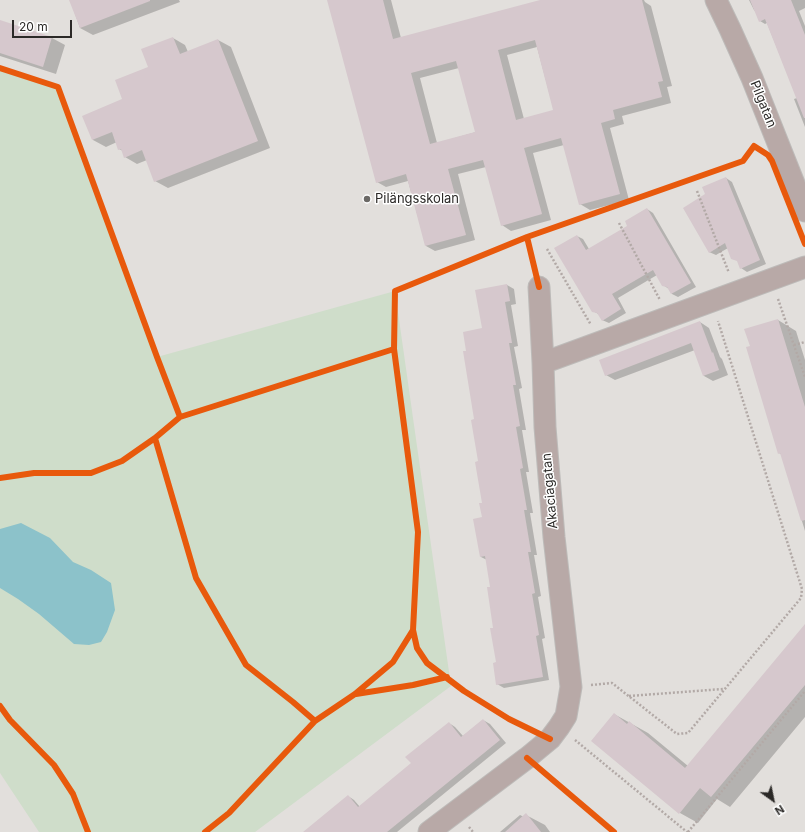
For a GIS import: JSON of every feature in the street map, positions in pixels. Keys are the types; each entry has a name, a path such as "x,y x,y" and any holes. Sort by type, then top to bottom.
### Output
{"street":[{"name":"Pilgatan","path":"716,0 752,78 805,210"},
{"path":"543,363 805,267"},
{"name":"Akaciagatan","path":"429,832 550,739 566,716 572,687 554,537 545,426 539,287"}],"path":[{"path":"697,191 736,292"},
{"path":"619,223 670,317"},
{"path":"546,249 601,342"},
{"path":"771,279 805,377"},
{"path":"572,687 612,683 676,734 688,733 801,598 802,589 712,301"},
{"path":"794,345 805,342"},
{"path":"628,696 724,690"},
{"path":"559,727 687,832 805,691"}],"green space":[{"path":"0,68 58,87 157,357 395,291 451,686 255,832 39,832 0,773"}],"water":[{"path":"21,523 50,538 73,562 91,570 111,583 115,610 107,632 101,642 89,645 74,644 39,614 0,588 0,529"}],"building":[{"path":"69,0 150,0 150,1 80,28"},
{"path":"327,0 383,0 393,39 540,0 642,0 663,81 658,82 662,97 613,110 615,119 601,123 620,194 579,205 561,138 524,148 542,214 501,226 483,160 448,169 466,235 425,246 406,174 376,183","holes":["535,40 553,110 516,120 498,50","456,61 475,132 430,144 411,73"]},
{"path":"750,0 791,0 805,35 805,118 765,19 759,22"},
{"path":"0,20 52,37 43,67 0,53"},
{"path":"173,37 180,54 218,39 258,141 154,182 142,150 124,158 121,149 118,150 112,132 92,140 82,116 122,99 115,80 148,67 141,49"},
{"path":"726,177 760,260 740,269 737,261 731,259 725,243 709,253 683,208 705,194 702,187"},
{"path":"647,208 691,283 671,294 667,287 662,286 653,270 612,294 621,309 602,321 597,313 592,312 554,248 577,235 586,250 627,226 625,221"},
{"path":"507,284 510,301 505,302 512,343 509,343 516,385 513,385 520,426 516,427 523,468 520,469 527,510 524,510 531,552 528,552 535,593 532,594 539,635 536,636 543,677 496,685 493,663 496,662 490,628 493,628 487,587 490,587 485,556 480,557 473,519 482,517 479,503 482,503 475,462 478,461 471,420 474,419 463,351 466,351 463,332 482,328 475,290"},
{"path":"778,319 805,407 805,520 801,521 780,453 778,454 746,347 750,346 744,329"},
{"path":"700,321 719,370 703,376 691,343 605,376 599,360"},
{"path":"805,624 805,685 711,797 700,788 679,814 591,741 614,713 627,724 629,721 685,768"},
{"path":"483,719 500,740 387,832 303,832 348,795 358,807 411,763 405,757 449,722 461,737"},
{"path":"526,813 541,832 505,832"}],"cycle path":[{"path":"0,68 58,87 180,417 155,438 196,578 246,665 315,721"},
{"path":"527,237 743,161 754,146 768,155 772,161 805,244"},
{"path":"180,417 394,349 395,291 527,237 539,287"},
{"path":"205,832 229,813 315,721 355,694 393,662 413,630 418,532 394,349"},
{"path":"0,478 34,473 91,473 122,461 155,438"},
{"path":"413,630 417,648 427,663 464,691 509,719 550,739"},
{"path":"356,694 413,685 447,677"},
{"path":"0,706 10,720 54,765 73,794 88,832"},
{"path":"527,758 614,832"}],"place":[{"name":"Pilängsskolan","path":"367,199"}]}
